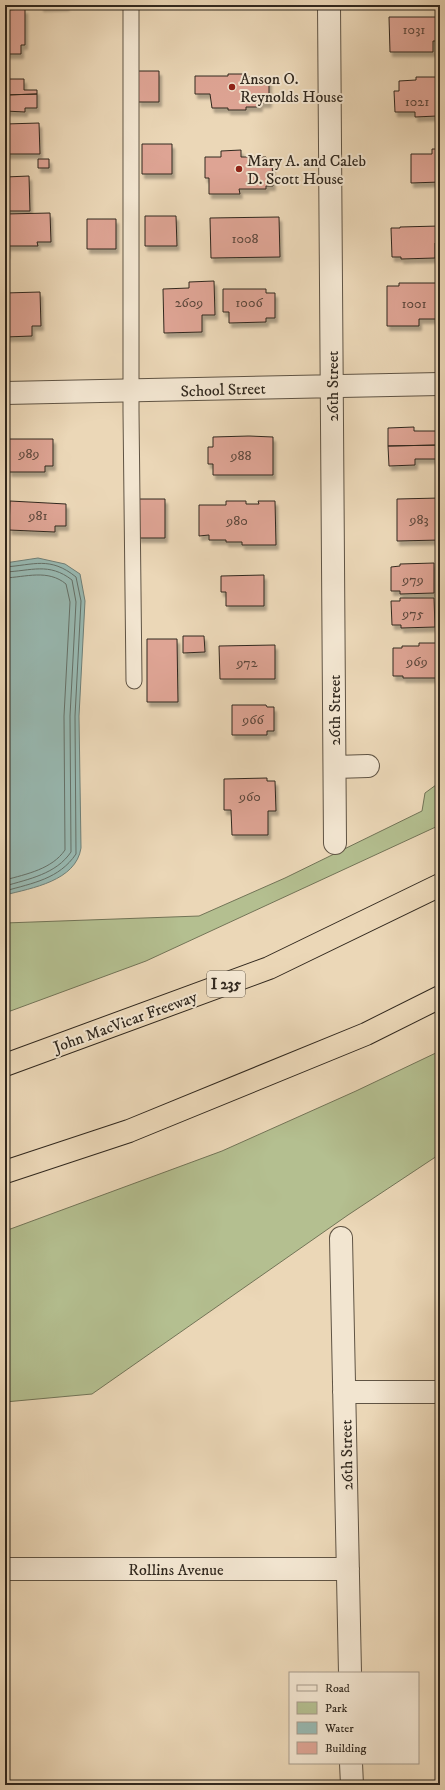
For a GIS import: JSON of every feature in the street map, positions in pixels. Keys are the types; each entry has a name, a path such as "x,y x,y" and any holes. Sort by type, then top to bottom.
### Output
{"highway":[{"name":"John MacVicar Freeway","path":"5,1065 269,968 440,885"},
{"path":"5,1172 129,1131 366,1034 440,997"}],"street":[{"name":"26th Street","path":"329,5 335,843"},
{"name":"School Street","path":"5,393 440,384"},
{"name":"26th Street","path":"334,767 368,766"},
{"name":"26th Street","path":"342,1238 350,1672"},
{"path":"344,1392 440,1392"},
{"name":"Rollins Avenue","path":"5,1569 348,1569"},
{"path":"351,1764 352,1785"}],"lane":[{"path":"131,5 131,391 134,681"}],"green space":[{"path":"440,782 440,825 146,961 5,1013 5,923 199,916 285,878 422,811 425,793"},
{"path":"440,1051 440,1154 348,1215 92,1394 5,1402 5,1231 222,1151 356,1091"}],"water":[{"path":"38,558 65,564 80,574 85,601 79,716 81,848 77,859 71,868 62,876 40,886 5,895 5,563"}],"building":[{"path":"41,5 67,5 67,6 41,7"},
{"path":"25,9 25,45 21,45 21,54 5,54 5,10"},
{"path":"389,17 439,17 440,41 433,41 433,52 390,52"},
{"path":"138,71 159,71 159,102 138,102"},
{"name":"Anson O. Reynolds House","path":"228,74 245,74 245,77 260,77 260,80 269,80 269,103 260,103 260,107 246,107 246,110 228,110 228,108 212,108 210,94 195,94 195,76 228,76"},
{"path":"416,77 440,77 440,111 437,111 437,116 415,117 415,112 395,112 394,91 399,91 399,81 416,80"},
{"path":"5,79 24,79 24,90 37,90 37,94 5,95"},
{"path":"37,94 37,108 25,108 25,112 5,111 5,95"},
{"path":"39,123 40,154 5,154 5,124"},
{"path":"142,144 172,144 172,174 142,174"},
{"path":"432,149 440,149 440,182 411,183 411,154 432,154"},
{"name":"Mary A. and Caleb D. Scott House","path":"241,150 241,157 266,157 266,161 272,161 273,186 266,186 266,189 239,189 240,194 209,194 209,178 205,178 205,157 221,157 221,151"},
{"path":"38,159 49,159 49,168 38,168"},
{"path":"29,176 30,211 5,211 5,177"},
{"path":"50,213 51,242 37,242 38,246 7,246 7,254 5,254 5,214"},
{"path":"145,216 176,216 177,246 145,246"},
{"path":"279,217 280,257 211,258 210,218"},
{"path":"87,219 116,219 116,249 87,249"},
{"path":"439,226 439,243 435,243 435,258 401,259 401,257 392,257 391,228"},
{"path":"214,281 215,315 202,315 202,332 164,333 163,289 189,288 189,282"},
{"path":"399,283 440,283 440,319 419,319 419,326 387,326 387,286 399,286"},
{"path":"223,289 266,289 266,293 275,293 275,318 266,318 266,322 229,323 229,312 223,312"},
{"path":"40,292 41,326 32,326 32,336 5,337 5,293"},
{"path":"414,427 414,431 440,431 440,445 388,446 388,428"},
{"path":"213,437 273,437 273,475 213,475 213,464 208,464 208,447 213,447"},
{"path":"53,439 53,466 45,466 45,472 9,472 9,467 5,467 5,440"},
{"path":"440,445 440,459 415,459 415,465 389,466 388,446"},
{"path":"440,498 440,540 397,541 397,499"},
{"path":"138,499 165,499 165,538 138,538"},
{"path":"10,501 66,504 66,526 55,526 55,532 9,530"},
{"path":"226,501 246,501 246,504 259,504 258,501 275,501 276,545 242,545 242,542 209,540 209,535 199,536 199,505 226,505"},
{"path":"434,563 434,593 400,594 400,591 391,591 391,567 400,566 400,564"},
{"path":"264,575 264,606 226,606 226,592 221,592 221,576"},
{"path":"400,598 434,598 435,627 401,628 401,625 392,625 391,601 400,601"},
{"path":"183,636 204,636 205,652 183,653"},
{"path":"147,639 177,639 178,702 147,702"},
{"path":"419,643 440,643 440,678 403,678 403,676 393,676 393,648 402,648 402,646 419,646"},
{"path":"275,645 275,679 220,679 219,646"},
{"path":"232,705 266,705 267,707 274,707 274,731 267,731 267,735 232,735"},
{"path":"267,778 267,781 275,781 276,811 268,811 268,835 232,835 231,810 224,810 224,779"}],"place":[{"name":"Anson O. Reynolds House","path":"232,87"},
{"name":"Mary A. and Caleb D. Scott House","path":"239,169"}]}
